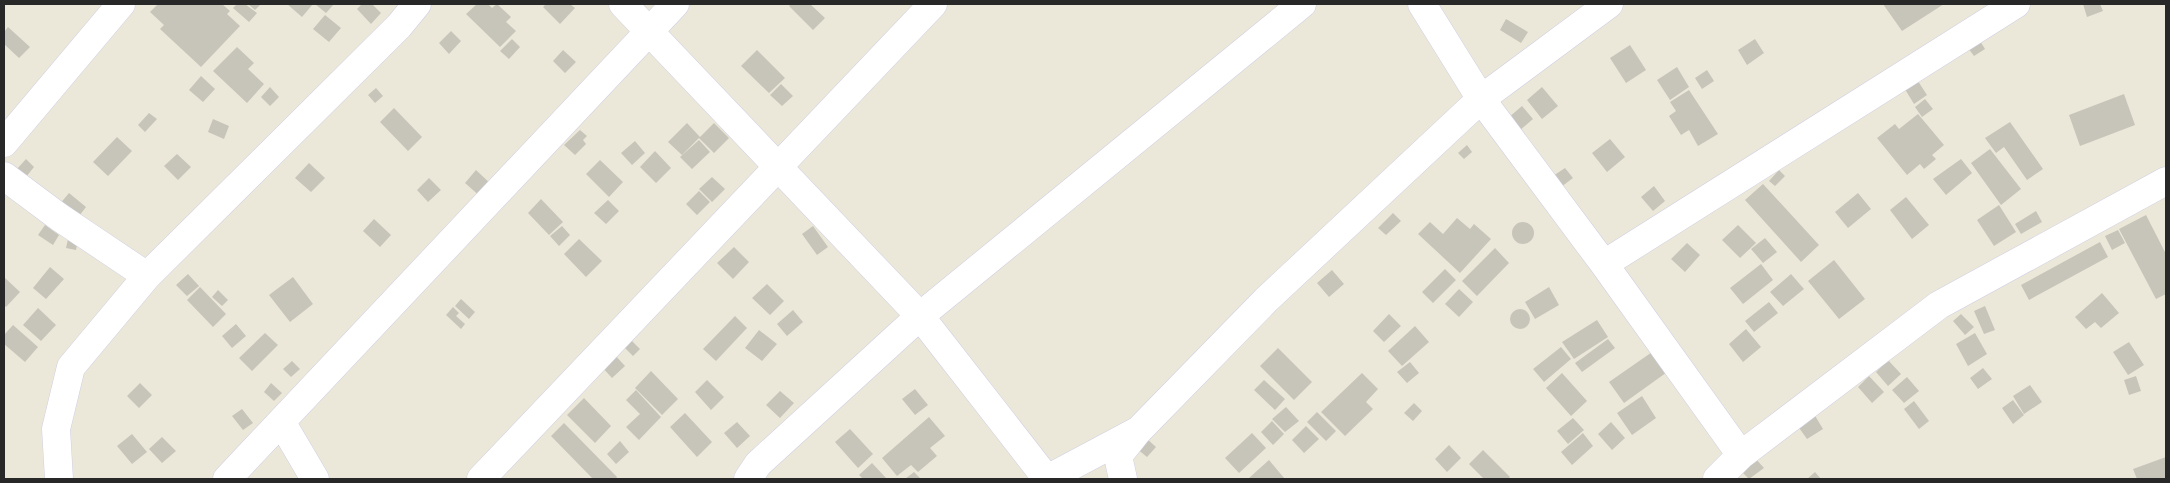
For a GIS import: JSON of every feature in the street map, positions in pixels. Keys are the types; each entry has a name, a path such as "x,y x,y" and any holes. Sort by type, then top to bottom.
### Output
{"street":[{"path":"4,143 121,4"},
{"path":"59,479 56,429 71,367 147,276 399,26 417,4"},
{"path":"623,4 780,166 920,316 1047,479 1139,430"},
{"path":"227,479 282,423 675,4"},
{"path":"481,479 933,4"},
{"path":"748,479 758,464 920,316 1302,4"},
{"path":"1422,4 1481,99 1604,264 1741,455"},
{"path":"1123,479 1118,456 1139,430 1266,300 1481,99 1609,4"},
{"path":"1604,264 2016,4"},
{"path":"4,176 59,217 147,276"},
{"path":"1717,479 1741,455 1940,305 2166,181"},
{"path":"282,423 315,479"}],"building":[{"path":"158,4 222,4 230,11 227,14 240,26 201,67 160,29 164,25 150,12"},
{"path":"237,4 245,4 257,13 249,22 233,8"},
{"path":"248,4 261,4 255,10"},
{"path":"287,4 313,4 302,17"},
{"path":"315,4 334,4 326,13"},
{"path":"362,4 372,4 381,13 371,24 357,9"},
{"path":"477,4 488,4 492,8 497,4 511,17 506,22 516,31 500,47 466,14"},
{"path":"546,4 570,4 575,8 560,24 543,7"},
{"path":"791,4 810,4 825,18 813,30 789,6"},
{"path":"1883,4 1944,4 1902,31"},
{"path":"2083,4 2100,4 2103,11 2087,17"},
{"path":"325,15 341,28 329,42 313,29"},
{"path":"1506,19 1528,32 1521,43 1500,30"},
{"path":"8,27 30,47 19,58 4,44 4,32"},
{"path":"451,31 461,41 449,54 439,43"},
{"path":"512,39 520,47 509,59 500,51"},
{"path":"1755,39 1764,53 1747,65 1738,50"},
{"path":"1980,41 1985,49 1974,56 1968,48"},
{"path":"1630,45 1646,70 1626,83 1610,58"},
{"path":"237,47 254,63 248,69 264,84 247,103 213,71"},
{"path":"563,50 576,62 565,73 553,61"},
{"path":"757,50 785,78 769,93 741,66"},
{"path":"1677,67 1689,87 1670,100 1657,80"},
{"path":"1707,70 1714,81 1702,89 1695,78"},
{"path":"201,76 215,89 203,102 189,90"},
{"path":"1916,78 1927,95 1914,104 1903,86"},
{"path":"781,84 793,96 782,106 770,95"},
{"path":"270,87 279,97 270,106 261,97"},
{"path":"1542,87 1558,106 1542,119 1527,100"},
{"path":"376,88 383,96 375,103 368,95"},
{"path":"1689,90 1718,134 1698,146 1689,130 1681,135 1669,116 1676,111 1670,102"},
{"path":"2124,94 2135,125 2080,146 2069,115"},
{"path":"1925,99 1933,109 1922,117 1915,107"},
{"path":"1522,106 1533,119 1519,131 1508,118"},
{"path":"394,108 422,137 408,151 380,122"},
{"path":"149,113 157,119 145,132 138,125"},
{"path":"1918,114 1944,145 1932,155 1936,159 1924,169 1920,164 1907,175 1877,138 1895,124 1899,129"},
{"path":"213,119 229,126 224,139 208,132"},
{"path":"2010,122 2043,169 2027,180 2004,147 1996,153 1985,138"},
{"path":"687,123 700,137 714,123 729,138 714,153 699,138 682,155 668,142"},
{"path":"580,130 587,136 583,140 586,144 575,155 564,145"},
{"path":"117,137 132,151 108,176 93,162"},
{"path":"1610,139 1625,157 1607,172 1592,153"},
{"path":"699,140 710,152 692,169 680,157"},
{"path":"635,141 645,153 632,165 621,153"},
{"path":"1467,145 1472,152 1464,159 1458,153"},
{"path":"1990,149 2021,189 2001,205 1971,163"},
{"path":"655,151 671,168 656,183 640,167"},
{"path":"177,154 191,167 178,180 164,166"},
{"path":"26,159 34,167 26,177 17,169"},
{"path":"1961,159 1972,173 1946,195 1933,179"},
{"path":"600,160 623,182 609,197 586,174"},
{"path":"309,163 325,178 311,192 295,178"},
{"path":"1565,168 1573,178 1561,187 1553,176"},
{"path":"476,170 493,186 482,198 465,183"},
{"path":"1779,170 1785,176 1775,186 1769,181"},
{"path":"712,177 725,189 712,202 699,189"},
{"path":"429,178 441,190 428,202 417,190"},
{"path":"1763,184 1819,245 1801,262 1745,200"},
{"path":"1654,186 1665,201 1653,211 1641,197"},
{"path":"699,191 710,202 697,215 686,204"},
{"path":"69,193 86,207 76,220 59,205"},
{"path":"1858,193 1871,209 1848,228 1835,212"},
{"path":"1906,197 1929,225 1912,239 1890,210"},
{"path":"541,199 563,222 549,235 528,213"},
{"path":"608,200 619,211 606,224 594,213"},
{"path":"1999,205 2016,232 1994,246 1977,220"},
{"path":"2036,211 2042,222 2021,234 2015,224"},
{"path":"1393,213 1401,221 1386,235 1378,228"},
{"path":"2146,215 2166,254 2166,294 2156,299 2119,229"},
{"path":"1457,218 1470,229 1474,224 1491,239 1460,273 1418,234 1430,222 1443,234"},
{"path":"374,219 391,235 380,247 363,231"},
{"path":"1523,222 1531,225 1534,233 1531,241 1523,244 1515,241 1512,233 1515,225"},
{"path":"45,225 59,235 53,245 38,235"},
{"path":"1738,225 1756,243 1740,258 1722,240"},
{"path":"562,226 570,235 559,246 550,236"},
{"path":"813,226 828,247 817,255 802,234"},
{"path":"2118,230 2125,243 2112,250 2105,236"},
{"path":"1765,238 1777,252 1763,263 1751,249"},
{"path":"68,239 78,240 76,250 66,248"},
{"path":"579,239 602,261 586,277 564,254"},
{"path":"2100,242 2108,257 2029,300 2021,285"},
{"path":"1687,243 1700,255 1685,272 1671,259"},
{"path":"734,247 749,262 733,279 717,263"},
{"path":"1495,248 1509,263 1477,296 1462,281"},
{"path":"1834,260 1865,299 1839,319 1808,281"},
{"path":"1761,264 1773,280 1743,304 1730,288"},
{"path":"50,267 64,279 46,299 33,288"},
{"path":"1445,269 1456,280 1433,303 1422,292"},
{"path":"1332,270 1344,284 1329,297 1317,283"},
{"path":"188,274 199,286 187,296 176,285"},
{"path":"1791,274 1804,289 1783,306 1770,292"},
{"path":"4,277 20,292 6,307 4,305"},
{"path":"293,277 313,304 290,322 269,295"},
{"path":"767,284 784,301 770,315 752,298"},
{"path":"200,287 226,314 213,327 187,300"},
{"path":"1549,287 1559,305 1535,319 1525,302"},
{"path":"1459,289 1473,302 1459,317 1445,304"},
{"path":"218,290 228,300 222,306 212,297"},
{"path":"2102,293 2119,313 2101,328 2095,322 2086,329 2075,317"},
{"path":"461,299 475,312 469,319 455,306"},
{"path":"1769,302 1778,313 1754,332 1745,321"},
{"path":"1985,306 1995,330 1984,334 1974,311"},
{"path":"453,307 459,313 456,316 465,324 461,329 446,315"},
{"path":"38,308 56,325 41,341 23,325"},
{"path":"1520,309 1527,312 1530,319 1527,326 1520,329 1513,326 1510,319 1513,312"},
{"path":"793,310 803,322 787,336 777,324"},
{"path":"1389,314 1401,326 1384,342 1373,331"},
{"path":"1961,314 1974,327 1965,335 1953,321"},
{"path":"735,316 747,328 716,361 703,349"},
{"path":"1597,320 1608,337 1574,359 1562,342"},
{"path":"236,324 246,336 232,348 222,336"},
{"path":"13,325 38,347 25,362 4,344 4,335"},
{"path":"1415,326 1429,342 1402,366 1388,351"},
{"path":"1746,329 1761,347 1743,362 1729,344"},
{"path":"759,330 777,344 762,361 745,348"},
{"path":"265,333 278,345 252,371 239,358"},
{"path":"1975,333 1987,354 1968,366 1956,344"},
{"path":"629,338 640,349 633,356 622,345"},
{"path":"1608,339 1615,348 1582,372 1575,363"},
{"path":"2129,342 2144,365 2128,375 2113,352"},
{"path":"1561,347 1571,359 1544,382 1533,369"},
{"path":"1278,348 1312,382 1294,400 1260,366"},
{"path":"1655,350 1670,370 1624,403 1609,382"},
{"path":"614,354 625,366 612,378 601,366"},
{"path":"1888,360 1901,374 1888,386 1876,372"},
{"path":"292,361 300,369 291,377 283,369"},
{"path":"1410,362 1419,373 1407,383 1397,372"},
{"path":"1983,368 1992,379 1978,389 1970,378"},
{"path":"651,371 678,399 662,415 635,388"},
{"path":"1362,373 1378,389 1366,402 1373,409 1345,436 1321,412"},
{"path":"1562,373 1587,401 1571,416 1546,388"},
{"path":"1869,376 1884,392 1872,403 1858,387"},
{"path":"2136,376 2141,391 2129,395 2124,380"},
{"path":"1907,377 1919,391 1904,403 1892,390"},
{"path":"707,380 724,397 711,410 695,392"},
{"path":"1264,380 1285,399 1275,410 1254,390"},
{"path":"140,383 152,395 139,408 127,396"},
{"path":"271,383 282,393 274,401 264,392"},
{"path":"2030,385 2042,402 2024,414 2013,396"},
{"path":"915,389 928,405 915,415 902,399"},
{"path":"636,390 661,417 639,440 626,427 640,414 626,400"},
{"path":"780,391 794,403 780,418 766,405"},
{"path":"1642,396 1656,418 1632,435 1617,413"},
{"path":"584,398 611,426 595,443 567,415"},
{"path":"2013,400 2024,415 2013,424 2002,408"},
{"path":"1914,401 1929,421 1919,429 1904,409"},
{"path":"1414,403 1422,411 1413,421 1404,413"},
{"path":"1286,407 1299,421 1285,432 1272,419"},
{"path":"242,409 253,423 243,430 232,416"},
{"path":"1317,412 1336,431 1326,441 1307,422"},
{"path":"685,413 712,442 697,457 670,427"},
{"path":"1814,414 1823,429 1807,439 1797,425"},
{"path":"929,417 945,436 930,448 937,456 918,472 911,465 897,476 882,458"},
{"path":"1573,418 1584,430 1568,444 1557,431"},
{"path":"1272,421 1284,434 1273,445 1261,432"},
{"path":"737,422 750,436 737,448 724,433"},
{"path":"1611,422 1625,438 1612,450 1598,434"},
{"path":"564,423 617,477 616,479 593,479 551,436"},
{"path":"1306,426 1319,439 1304,453 1292,440"},
{"path":"850,429 873,454 858,468 835,442"},
{"path":"1252,433 1266,448 1239,473 1225,458"},
{"path":"1583,433 1593,446 1572,465 1561,452"},
{"path":"132,434 147,452 132,464 117,446"},
{"path":"162,437 176,451 162,463 149,449"},
{"path":"1146,438 1156,447 1147,457 1136,448"},
{"path":"620,441 629,452 616,464 607,454"},
{"path":"1449,445 1461,458 1447,472 1435,459"},
{"path":"1483,450 1510,477 1508,479 1484,479 1469,464"},
{"path":"2166,457 2166,479 2137,479 2133,469"},
{"path":"1755,458 1764,468 1749,479 1741,471"},
{"path":"1269,460 1285,479 1249,478"},
{"path":"872,463 886,478 863,479 859,475"},
{"path":"914,472 921,479 905,479"},
{"path":"1815,472 1821,479 1807,479"}]}
